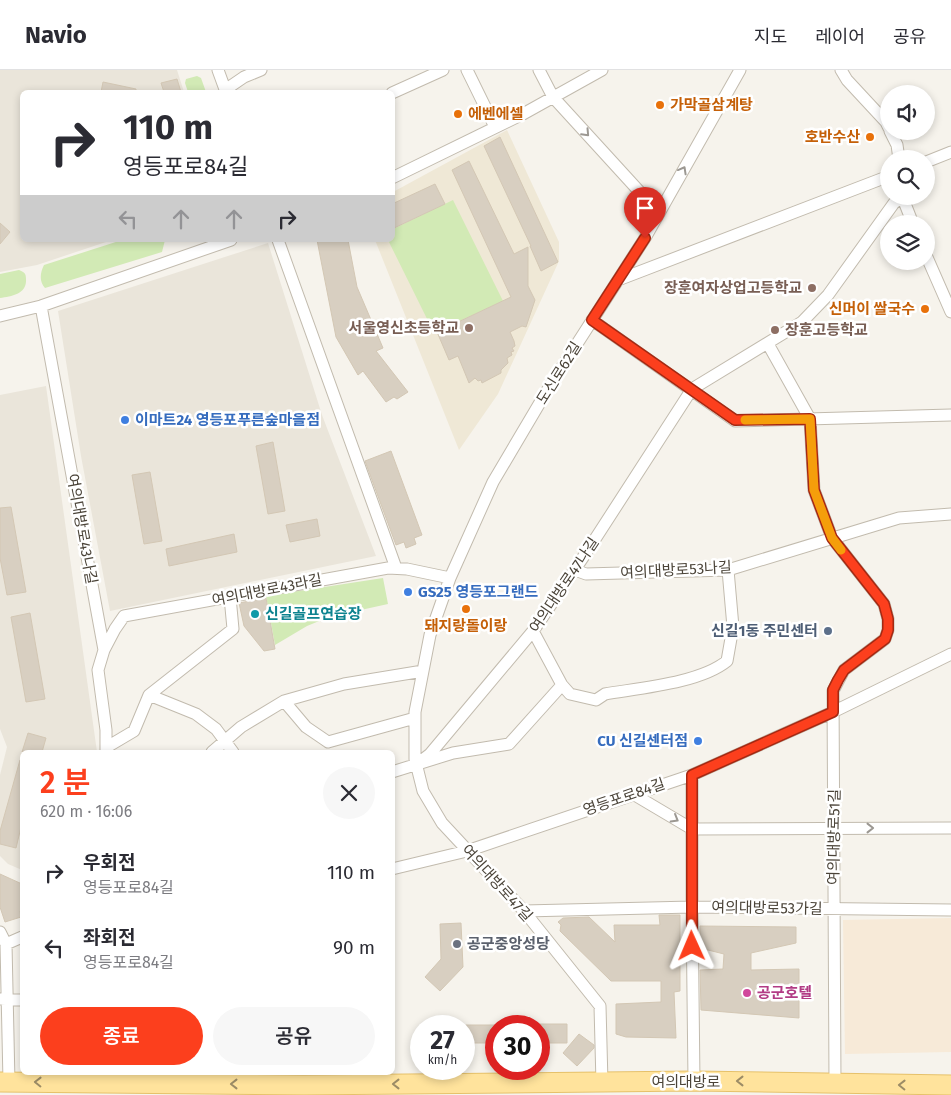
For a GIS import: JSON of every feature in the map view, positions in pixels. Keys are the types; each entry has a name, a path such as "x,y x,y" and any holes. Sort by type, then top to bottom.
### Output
{"main road":[{"name":"여의대방로","path":"6,1086 67,1089 304,1079 694,1081 951,1085"}],"street":[{"path":"218,70 225,90"},
{"path":"226,90 244,77 261,70"},
{"path":"395,91 443,70"},
{"path":"467,70 495,127"},
{"path":"539,70 553,97 659,213"},
{"path":"395,177 495,127 602,70"},
{"name":"도신로62길","path":"450,578 493,482 548,389 659,213 740,70"},
{"path":"841,70 847,80 880,116"},
{"path":"935,158 951,152"},
{"path":"618,280 880,179"},
{"path":"692,389 802,322 821,302 893,205"},
{"path":"0,316 41,306 225,242"},
{"path":"279,242 396,568"},
{"path":"933,270 951,312"},
{"name":"여의대방로43나길","path":"41,306 104,650 98,670 107,750"},
{"path":"592,320 735,420 951,415"},
{"path":"768,344 810,419 814,490 832,538 884,604 888,619 888,630 885,639 844,670 833,690 833,712"},
{"name":"여의대방로47나길","path":"417,764 430,754 533,631 575,570 692,389"},
{"name":"여의대방로53나길","path":"575,570 586,574 728,570 899,518 951,514"},
{"name":"여의대방로43라길","path":"104,650 124,616 388,568 408,569 450,578"},
{"path":"533,631 562,685 570,694 596,700 605,694 681,680 709,672 727,661 733,627 728,570"},
{"name":"여의대방로47길","path":"450,578 430,635 415,718 417,764 423,791 442,823 524,910 600,1006 602,1082"},
{"path":"107,750 134,731 149,695 233,629 230,597"},
{"name":"영등포로84길","path":"395,868 467,851 692,775 833,712 951,654"},
{"path":"214,750 241,726 284,701 344,684 422,671"},
{"path":"395,771 453,753 509,744 562,685"},
{"path":"149,695 196,714 216,729 232,750"},
{"path":"284,701 306,727 327,747 415,718"},
{"name":"여의대방로51길","path":"833,712 834,828 832,909 834,1083"},
{"path":"692,775 694,1081"},
{"path":"633,794 692,829 951,828"},
{"name":"여의대방로53가길","path":"524,910 692,907 951,910"},
{"path":"0,932 6,944 4,999 6,1086"},
{"path":"6,944 20,938"},
{"path":"4,999 20,1000"}],"shaded area":[{"path":"0,70 177,70 183,90 20,90 20,242 106,242 37,265 0,272"},
{"name":"서울영신초등학교","path":"507,130 559,242 559,261 498,394 459,450 376,242 395,242 395,191"},
{"path":"268,243 322,415 376,556 110,611 81,456 58,311"},
{"path":"46,386 97,750 20,750 20,869 8,864 0,856 0,775 7,747 0,729 0,395"},
{"path":"951,918 951,1052 845,1054 843,920"}],"green space":[{"path":"197,76 201,78 205,90 187,90 186,79"},
{"path":"453,200 503,301 434,333 389,242 395,242 395,228"},
{"path":"116,242 164,242 162,252 45,288 41,277 44,265"},
{"path":"19,270 26,275 24,288 18,293 0,298 0,274"},
{"path":"383,578 388,604 329,617 307,626 275,645 266,596"}],"building":[{"path":"177,79 180,90 163,90 161,83"},
{"path":"103,82 136,89 136,90 101,90"},
{"path":"500,137 558,262 541,271 484,146"},
{"path":"469,161 514,254 528,247 528,286 535,300 526,327 522,326 510,332 515,346 512,348 514,351 511,352 512,355 507,358 508,363 501,370 501,373 482,383 481,380 478,381 475,378 469,383 458,356 449,360 437,332 511,297 452,170"},
{"path":"435,184 445,204 395,228 395,203"},
{"path":"0,223 10,232 0,244"},
{"path":"317,242 348,242 357,287 383,348 376,351 408,392 397,399 394,397 386,402 363,371 358,375 336,337"},
{"path":"273,442 285,511 268,514 256,446"},
{"path":"391,451 422,535 414,538 416,544 406,548 404,542 396,545 365,461"},
{"path":"150,472 162,541 144,544 132,475"},
{"path":"11,507 26,592 7,595 0,558 0,508"},
{"path":"317,519 320,536 290,542 286,525"},
{"path":"234,534 237,552 169,566 166,549"},
{"name":"신길골프연습장","path":"266,598 275,649 264,651 244,626 239,603"},
{"path":"30,613 45,699 26,702 11,617"},
{"path":"28,733 46,738 43,750 23,750"},
{"path":"20,760 20,831 16,848 0,844 0,831"},
{"path":"0,874 20,883 20,917 5,922 0,907"},
{"path":"659,915 680,915 680,991 674,992 676,1038 626,1037 616,1034 616,1004 661,1002 661,981 611,981 560,931 561,925 558,922 563,918 589,917 615,942 614,925 660,925"},
{"path":"461,923 463,967 440,991 425,977 441,959 440,924"},
{"path":"700,926 796,927 796,943 751,953 751,970 799,969 799,1018 701,1010 700,970 723,969 724,954 700,948"},
{"path":"550,1024 567,1024 567,1043 550,1043"},
{"path":"475,1025 485,1025 485,1043 475,1043"},
{"path":"579,1034 594,1045 594,1048 577,1066 563,1053"}],"slow traffic":[{"path":"745,420 810,419 814,490 832,538 841,550"}],"place":[{"name":"가막골삼계탕","path":"660,105"},
{"name":"에벤에셀","path":"458,114"},
{"name":"호반수산","path":"870,137"},
{"name":"장훈여자상업고등학교","path":"812,288"},
{"name":"신머이 쌀국수","path":"925,309"},
{"name":"서울영신초등학교","path":"469,328"},
{"name":"장훈고등학교","path":"775,330"},
{"name":"이마트24 영등포푸른숲마을점","path":"125,420"},
{"name":"GS25 영등포그랜드","path":"408,592"},
{"name":"돼지랑돌이랑","path":"466,609"},
{"name":"신길골프연습장","path":"255,614"},
{"name":"신길1동 주민센터","path":"828,631"},
{"name":"CU 신길센터점","path":"698,741"},
{"name":"공군중앙성당","path":"457,944"},
{"name":"공군호텔","path":"747,993"}],"route":[{"path":"645,238 592,320 735,420 810,419 814,490 832,538 884,604 888,619 888,630 885,639 844,670 838,680 833,690 833,712 692,775 692,946"}]}
